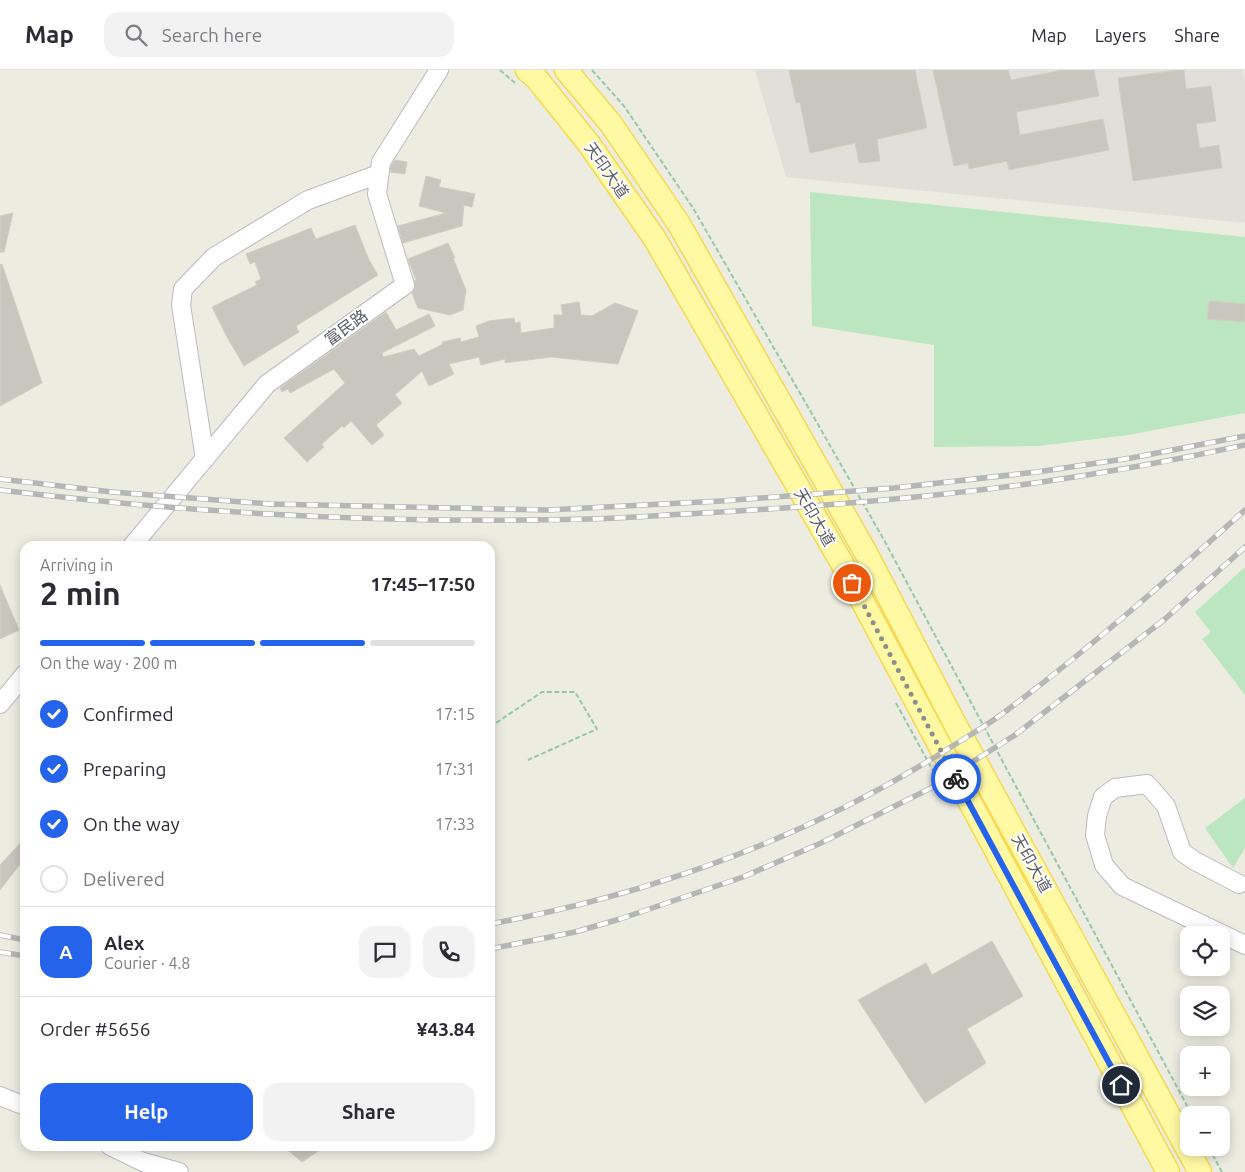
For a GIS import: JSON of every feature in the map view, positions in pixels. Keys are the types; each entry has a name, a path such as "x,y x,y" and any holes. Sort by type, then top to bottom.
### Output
{"main road":[{"name":"天印大道","path":"566,70 611,124 680,224 866,553 956,726 1200,1172"},
{"name":"天印大道","path":"522,78 537,79 589,144 655,240 843,566 1168,1172"}],"street":[{"name":"富民路","path":"136,541 267,384 404,285 377,194 379,174 381,162 439,70"},
{"path":"204,459 180,305 183,289 214,257 308,200 379,174"},
{"path":"0,704 20,680"},
{"path":"1243,881 1195,862 1182,852 1166,806 1147,784 1115,788 1103,797 1097,816 1095,835 1104,865 1122,886 1245,945"},
{"path":"0,1096 20,1104"},
{"path":"120,1151 143,1162 179,1172"}],"path":[{"path":"500,70 522,78"},
{"path":"592,70 624,106 693,208 884,540 1187,1106"},
{"path":"495,724 542,692 576,692 597,729 528,760"},
{"path":"896,703 939,783"},
{"path":"1213,1156 1222,1172"}],"shaded area":[{"path":"755,70 1243,70 1245,80 1245,223 786,177"}],"green space":[{"path":"810,192 1245,237 1245,413 1128,435 1038,446 934,447 934,345 812,326"},
{"path":"1245,567 1245,695 1202,639 1211,632 1195,612"},
{"path":"1245,798 1245,848 1233,868 1205,828"}],"building":[{"path":"789,70 915,70 927,128 877,139 880,161 859,163 855,143 810,153 800,102 796,103"},
{"path":"933,70 1008,70 1011,80 1063,70 1094,70 1099,96 1016,112 1020,135 1103,119 1109,150 1009,170 1007,161 969,169 968,163 954,166"},
{"path":"1184,70 1186,89 1211,86 1216,121 1196,124 1200,148 1219,145 1222,168 1133,181 1118,78"},
{"path":"395,160 407,162 405,174 390,172"},
{"path":"426,176 441,180 439,187 475,194 472,207 464,205 462,226 403,243 398,226 446,213 419,206"},
{"path":"13,213 4,252 0,252 0,216"},
{"path":"355,225 369,260 378,275 296,326 299,332 244,366 212,307 257,285 255,282 261,279 255,262 250,264 246,254 311,228 316,239"},
{"path":"448,243 466,290 463,310 450,315 418,308 412,293 416,280 408,259"},
{"path":"2,264 42,383 0,406 0,265"},
{"path":"1209,301 1245,304 1245,322 1207,319"},
{"path":"579,302 581,315 592,316 615,303 638,311 618,364 551,357 505,363 505,359 481,365 479,357 449,364 454,374 429,386 422,371 395,395 402,403 376,425 384,435 372,445 351,421 344,428 342,426 322,444 324,447 307,462 284,438 345,383 334,369 290,393 288,389 282,392 280,388 386,312 396,330 429,314 435,326 382,353 383,357 414,349 419,356 443,344 442,342 460,338 461,342 479,337 476,326 489,321 514,318 515,323 520,322 521,333 554,328 554,315 563,315 561,305"},
{"path":"0,585 19,630 0,639"},
{"path":"20,843 20,864 0,890 0,865"},
{"path":"992,941 1023,996 967,1029 986,1063 925,1103 858,1000 926,963 932,975"},
{"path":"289,1151 318,1151 302,1162"}],"railway":[{"path":"0,479 112,492 270,504 548,510 721,501 894,488 1037,472 1131,458 1245,436"},
{"path":"0,490 147,505 295,515 442,520 604,519 786,508 952,493 1088,475 1245,445"},
{"path":"495,923 611,896 729,858 843,808 898,779 990,723 1065,666 1245,510"},
{"path":"495,948 575,932 620,919 743,877 821,843 933,787 1015,735 1165,619 1245,547"},
{"path":"0,935 20,939"},
{"path":"0,952 20,955"}],"way so far":[{"path":"852,583 956,779"}],"route":[{"path":"956,779 1121,1085"}]}
